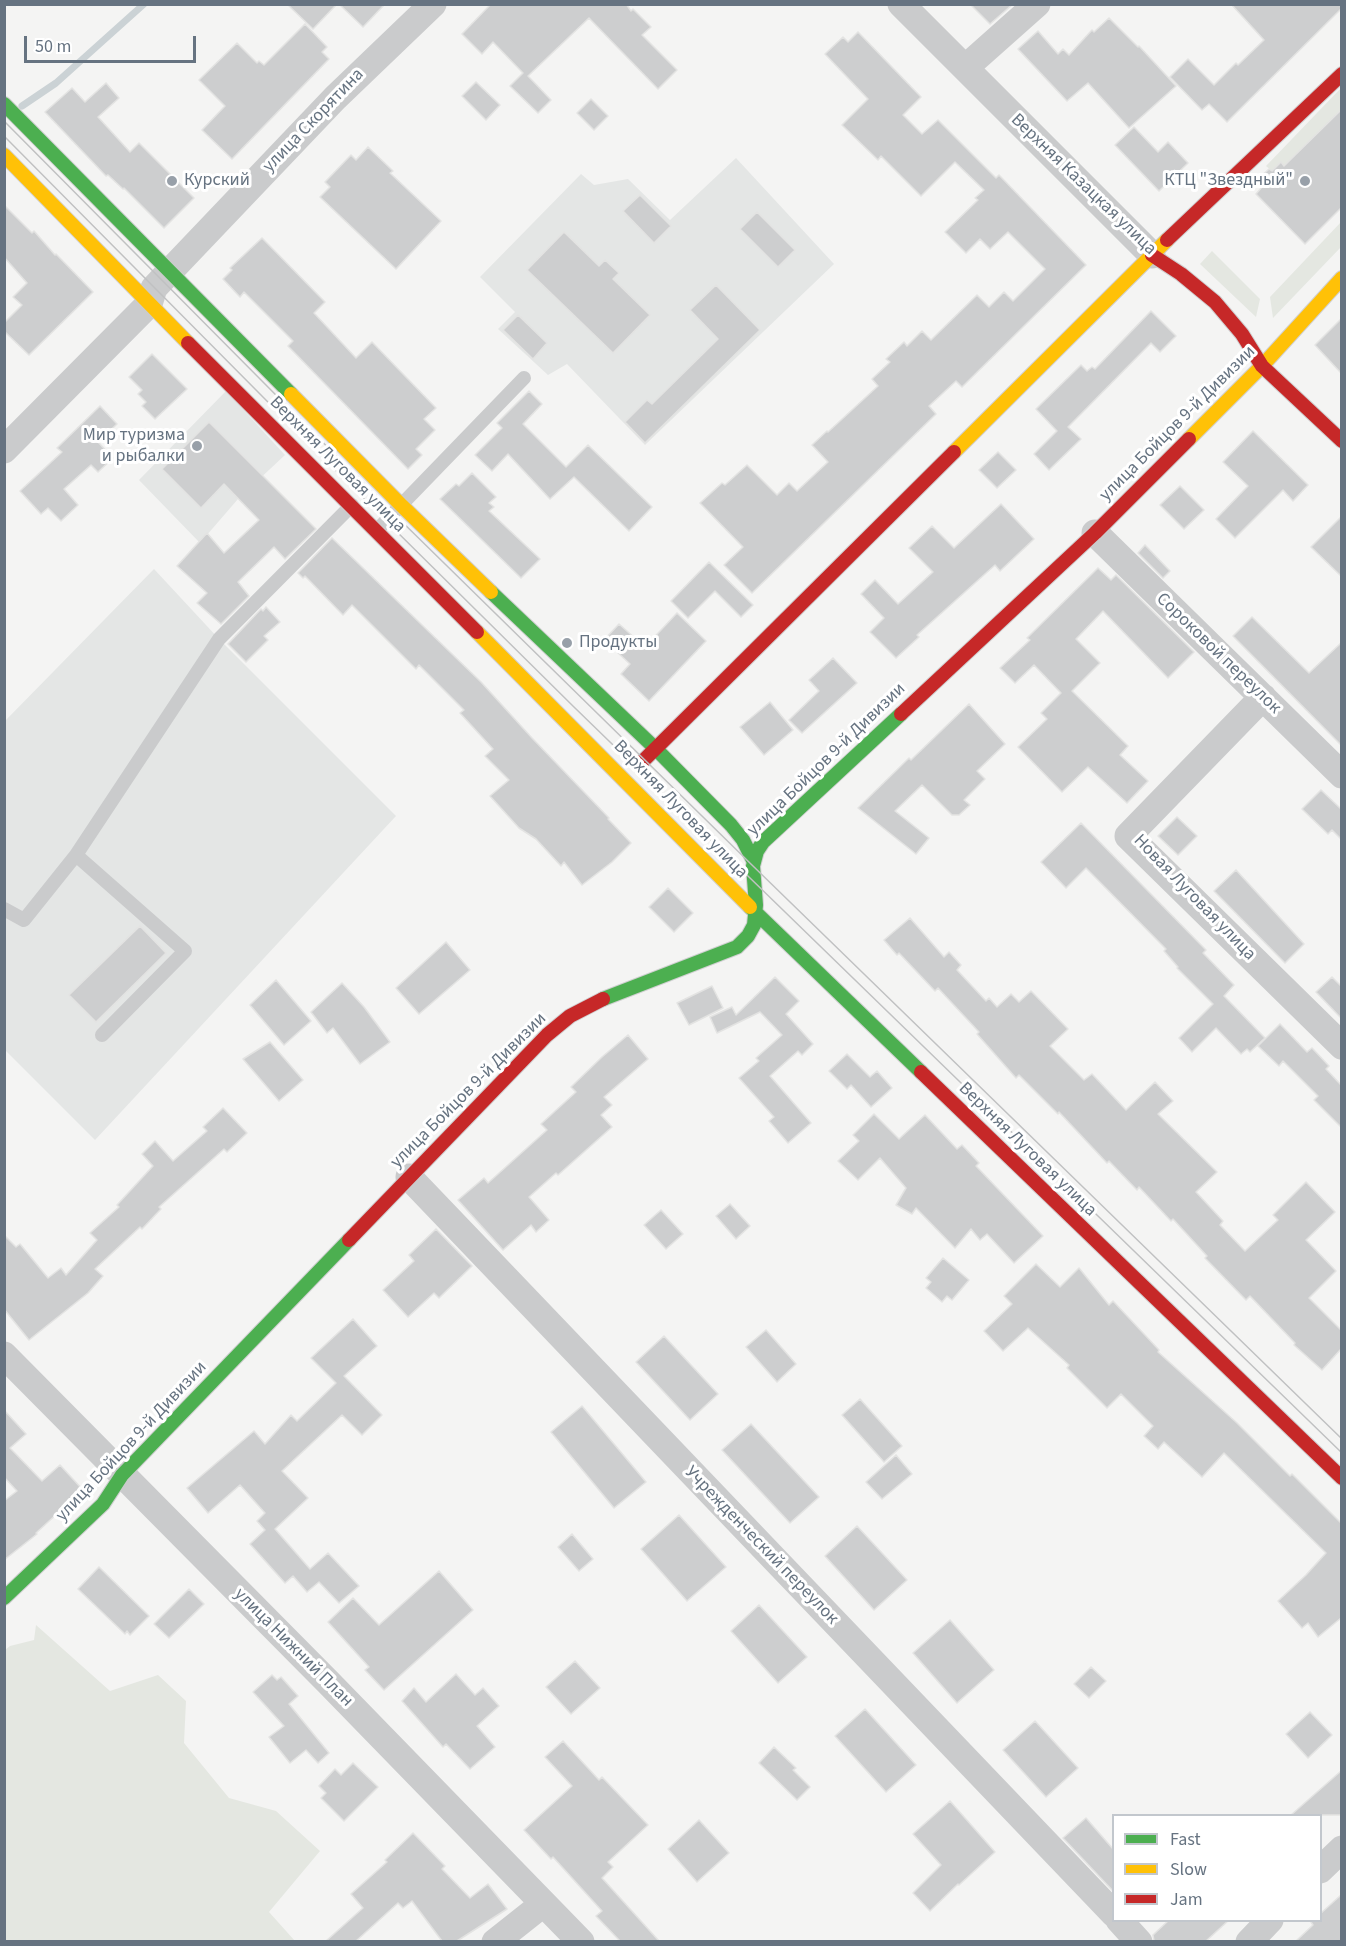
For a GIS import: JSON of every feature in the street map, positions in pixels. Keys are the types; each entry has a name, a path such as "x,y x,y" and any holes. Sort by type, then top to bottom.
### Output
{"street":[{"name":"улица Скорятина","path":"4,450 149,304 154,288 335,98 433,4"},
{"name":"Верхняя Казацкая улица","path":"901,4 1152,255 1181,274 1215,303 1242,334 1262,366 1341,441"},
{"path":"965,68 1037,4"},
{"path":"624,779 1152,255 1341,74"},
{"name":"Верхняя Луговая улица","path":"4,104 401,505 532,633 737,825 754,862"},
{"name":"Верхняя Луговая улица","path":"4,155 149,304 377,530 755,913 1341,1478"},
{"name":"улица Бойцов 9-й Дивизии","path":"4,1598 103,1504 122,1475 547,1035 570,1016 596,1002 736,947 748,936 754,924 756,897 752,871 763,842 1095,533 1262,366 1341,278"},
{"name":"Сороковой переулок","path":"1095,533 1341,775"},
{"name":"Новая Луговая улица","path":"1263,697 1128,837 1341,1046"},
{"path":"774,815 805,798 824,783"},
{"path":"640,795 673,813"},
{"path":"708,822 737,825"},
{"name":"Учрежденческий переулок","path":"409,1177 1112,1913"},
{"name":"улица Нижний План","path":"4,1355 581,1941"},
{"path":"1322,1868 1341,1849"},
{"path":"495,1941 543,1904"},
{"path":"1121,1922 1139,1941"},
{"path":"1249,1941 1268,1922"}],"lane":[{"path":"377,530 524,378"},
{"path":"4,909 24,920 76,855 219,639 352,505"},
{"path":"76,855 185,951 102,1035"}],"shaded area":[{"path":"1341,88 1341,110 1284,166 1281,163 1272,171 1266,166"},
{"path":"736,158 834,264 645,445 567,364 548,375 498,329 515,312 480,277 581,174 594,185 628,179 670,220"},
{"path":"1341,222 1341,247 1273,318 1270,297"},
{"path":"1212,251 1260,299 1256,317 1200,264"},
{"path":"226,391 285,455 238,499 200,543 139,480"},
{"path":"154,569 219,639 396,816 95,1140 5,1050 4,722"},
{"path":"36,1625 110,1691 158,1675 186,1701 184,1743 229,1798 276,1811 320,1851 269,1912 295,1941 5,1941 5,1650 10,1646 34,1640"}],"building":[{"path":"287,4 337,4 313,29"},
{"path":"339,4 385,4 363,27"},
{"path":"491,4 626,4 651,27 642,35 677,70 658,89 589,18 528,76 551,100 538,113 510,86 523,73 493,42 482,54 462,34"},
{"path":"970,4 1013,4 990,24"},
{"path":"1231,4 1341,4 1341,9 1227,122 1209,104 1202,110 1170,77 1188,59 1214,85 1264,40"},
{"path":"1109,18 1176,86 1129,128 1088,83 1067,101 1018,49 1038,31 1058,54 1063,49 1069,55 1092,30 1094,32"},
{"path":"305,24 327,47 322,52 329,59 232,159 202,130 225,106 199,80 237,43 257,63 259,61 264,65"},
{"path":"858,32 921,97 903,115 922,134 938,120 996,178 999,175 1086,265 962,387 956,381 929,406 936,414 752,593 724,565 743,547 700,503 747,465 777,495 789,483 797,491 828,462 812,445 878,386 872,379 890,362 886,359 904,342 907,346 922,331 931,340 977,295 989,307 1004,292 1013,301 1045,269 1008,232 990,249 980,239 966,253 945,232 978,200 975,198 984,190 955,162 921,196 881,156 878,160 842,125 868,99 825,54 843,37 848,42"},
{"path":"476,82 500,105 486,120 462,96"},
{"path":"106,83 119,98 98,117 130,152 139,143 194,198 164,228 124,188 108,175 106,176 45,112 72,88 85,102"},
{"path":"591,99 608,116 594,130 577,113"},
{"name":"КТЦ \"Звездный\"","path":"1341,110 1341,208 1305,244 1256,194 1262,187 1256,181 1281,162 1284,166"},
{"path":"1134,127 1158,152 1168,142 1188,163 1159,191 1115,145"},
{"path":"368,147 393,171 390,173 441,221 396,269 320,197 330,187 325,182 351,155 356,160"},
{"path":"640,195 671,226 654,243 623,211"},
{"path":"4,205 32,233 34,231 93,292 29,355 4,331 4,323 22,305 13,297 27,283 4,257"},
{"path":"757,212 795,250 778,267 740,229"},
{"path":"564,232 599,266 605,260 619,273 613,279 650,315 613,353 527,270"},
{"path":"262,238 325,302 314,313 356,358 372,342 436,408 424,419 435,430 416,449 422,455 408,469 288,346 293,341 244,292 240,297 223,279 232,270 230,268"},
{"path":"716,285 760,330 645,443 625,422 647,400 652,404 718,339 690,310"},
{"path":"1151,311 1176,336 1160,352 1151,343 1068,427 1081,439 1049,470 1034,454 1057,431 1036,409 1081,365 1087,371 1092,367 1095,369"},
{"path":"518,315 547,343 533,359 503,330"},
{"path":"1341,319 1341,373 1315,345"},
{"path":"152,354 187,389 155,419 142,406 146,402 138,394 142,390 129,377"},
{"path":"529,391 542,404 523,424 566,467 588,445 652,507 629,531 574,477 550,499 508,454 492,471 475,455 502,428 497,423"},
{"path":"100,406 117,424 98,442 113,458 98,472 91,465 64,489 78,505 61,521 48,508 41,514 20,491 62,452 57,448"},
{"path":"209,422 316,529 285,559 274,547 238,582 249,596 221,624 197,603 207,593 177,566 207,533 224,553 259,520 224,484 201,508 162,469"},
{"path":"1253,431 1308,485 1293,501 1283,490 1235,538 1216,519 1248,486 1223,462"},
{"path":"998,452 1016,470 997,488 979,470"},
{"path":"472,473 496,497 489,503 494,507 489,511 540,559 521,578 440,499 456,484 459,486"},
{"path":"1180,486 1204,510 1184,529 1160,505"},
{"path":"1001,504 1034,539 1000,571 995,565 917,635 919,637 896,658 870,632 884,618 861,594 875,580 898,604 933,572 909,548 932,526 954,548"},
{"path":"1341,517 1341,576 1311,547"},
{"path":"332,538 481,682 631,843 612,862 582,885 564,862 561,866 536,839 519,828 490,796 509,780 485,756 493,749 460,713 464,710 419,665 416,669 352,605 343,615 305,576 303,578 298,573"},
{"path":"1145,545 1170,571 1163,578 1138,553"},
{"path":"709,562 753,605 741,617 715,591 688,618 671,601"},
{"path":"1098,568 1111,580 1116,575 1194,652 1168,678 1103,611 1076,639 1100,663 1072,691 1128,746 1120,755 1148,781 1127,803 1088,767 1062,792 1018,747 1047,719 1041,713 1061,693 1034,665 1015,683 1000,668 1030,640 1027,638"},
{"path":"266,607 280,622 264,636 268,640 246,662 228,644 261,609 263,611"},
{"path":"677,613 706,641 649,701 621,674 630,664 604,640 619,624 645,647"},
{"path":"1252,617 1309,673 1341,643 1341,745 1233,636"},
{"path":"833,658 857,683 802,733 789,720 819,691 809,680"},
{"path":"770,702 793,730 764,755 740,727"},
{"path":"969,704 1005,744 977,771 985,779 964,800 970,805 959,815 952,815 922,785 895,811 929,838 916,854 858,808"},
{"path":"1321,790 1341,809 1341,839 1332,830 1328,834 1302,809"},
{"path":"1177,817 1197,836 1178,855 1158,836"},
{"path":"1081,823 1206,950 1203,953 1234,985 1224,996 1265,1038 1250,1052 1247,1049 1241,1054 1216,1028 1192,1052 1179,1038 1213,1004 1177,968 1164,951 1166,949 1086,868 1066,888 1041,862"},
{"path":"1236,870 1304,944 1285,963 1214,891"},
{"path":"668,888 693,913 674,932 649,907"},
{"path":"910,918 944,957 949,952 961,965 957,970 986,1001 989,998 997,1007 1011,994 1019,1002 1031,991 1068,1029 1050,1046 1084,1080 1092,1074 1126,1110 1155,1082 1173,1101 1158,1114 1217,1172 1196,1192 1223,1221 1220,1225 1245,1251 1278,1220 1273,1215 1306,1182 1335,1212 1306,1240 1336,1271 1309,1298 1341,1330 1341,1349 1322,1370 1294,1345 1295,1343 1250,1296 1246,1300 1205,1258 1207,1256 1173,1219 1171,1221 1139,1187 1137,1190 1109,1161 1107,1163 1059,1112 1058,1114 1019,1075 1016,1078 977,1034 979,1032 938,988 935,991 899,953 897,955 884,940"},
{"path":"140,926 166,953 96,1022 69,995"},
{"path":"446,942 470,970 419,1014 396,988"},
{"path":"775,977 799,1001 786,1014 813,1044 802,1055 798,1051 770,1076 811,1123 788,1143 769,1121 774,1117 739,1078 759,1061 756,1058 782,1035 760,1012 717,1033 710,1017 732,1007 736,1015"},
{"path":"1332,977 1341,986 1341,1018 1316,992"},
{"path":"276,980 311,1021 284,1045 250,1005"},
{"path":"342,983 364,1007 390,1042 360,1064 333,1028 327,1033 311,1012"},
{"path":"712,986 723,1008 689,1025 677,1003"},
{"path":"1280,1024 1307,1052 1312,1048 1329,1066 1326,1069 1341,1085 1341,1127 1314,1100 1318,1096 1283,1061 1279,1066 1258,1046"},
{"path":"628,1035 648,1059 604,1097 612,1105 601,1115 612,1127 558,1175 556,1173 529,1197 549,1220 536,1232 531,1225 503,1250 458,1200 484,1178 488,1183 547,1130 541,1124 576,1092 571,1087"},
{"path":"270,1042 303,1080 279,1101 243,1059"},
{"path":"847,1054 870,1077 877,1071 892,1088 871,1107 851,1085 847,1089 829,1071"},
{"path":"223,1108 247,1133 227,1152 224,1149 159,1207 161,1209 142,1229 140,1227 95,1269 103,1276 88,1293 29,1340 4,1309 4,1235 16,1247 20,1244 48,1278 61,1268 66,1275 97,1240 90,1233 119,1207 117,1205 153,1166 142,1154 155,1141 173,1161 207,1131 203,1127"},
{"path":"874,1114 899,1139 925,1115 957,1149 962,1145 979,1163 976,1166 1043,1236 1014,1263 987,1234 980,1240 971,1229 955,1248 916,1208 912,1214 896,1205 906,1188 880,1158 858,1180 838,1161 859,1141 853,1135"},
{"path":"730,1204 750,1226 736,1239 716,1216"},
{"path":"661,1210 683,1234 666,1249 644,1225"},
{"path":"436,1229 472,1266 439,1298 434,1293 408,1317 383,1290 414,1261 409,1255"},
{"path":"943,1258 969,1280 952,1300 947,1296 942,1302 926,1288 931,1282 926,1278"},
{"path":"1036,1264 1060,1287 1079,1268 1109,1305 1113,1301 1159,1350 1158,1352 1237,1423 1290,1476 1292,1474 1341,1523 1341,1618 1318,1637 1308,1623 1302,1628 1278,1601 1326,1553 1224,1453 1202,1477 1164,1442 1158,1449 1144,1436 1153,1426 1121,1394 1107,1408 1067,1368 1069,1365 1028,1328 1003,1351 984,1331 1012,1304 1004,1296"},
{"path":"353,1319 377,1346 344,1376 382,1415 362,1435 342,1415 282,1471 308,1498 275,1529 310,1569 328,1553 359,1586 339,1603 319,1582 307,1592 293,1576 285,1583 250,1544 265,1530 257,1521 265,1513 240,1485 208,1513 187,1488 254,1431 265,1444 291,1415 297,1421 336,1383 311,1358"},
{"path":"766,1330 796,1364 777,1382 746,1347"},
{"path":"664,1336 718,1394 690,1420 636,1362"},
{"path":"860,1399 902,1446 884,1462 842,1415"},
{"path":"582,1406 646,1482 614,1508 551,1432"},
{"path":"4,1410 26,1434 10,1448 42,1481 60,1465 83,1490 37,1534 4,1560 4,1501 17,1491 4,1477"},
{"path":"751,1424 819,1497 790,1523 722,1450"},
{"path":"896,1455 912,1474 882,1499 866,1482"},
{"path":"679,1515 726,1567 687,1601 641,1549"},
{"path":"857,1526 907,1580 874,1610 825,1556"},
{"path":"572,1534 593,1559 579,1571 558,1547"},
{"path":"99,1567 149,1616 130,1635 127,1631 125,1634 78,1589"},
{"path":"439,1571 473,1610 384,1690 365,1670 369,1667 328,1622 353,1598 379,1625"},
{"path":"189,1589 204,1604 169,1638 154,1624"},
{"path":"759,1605 807,1657 778,1683 731,1631"},
{"path":"950,1620 994,1670 957,1703 913,1653"},
{"path":"575,1661 600,1688 571,1714 546,1687"},
{"path":"1091,1667 1106,1681 1089,1698 1074,1684"},
{"path":"456,1674 475,1695 483,1688 499,1706 477,1726 495,1747 470,1769 446,1744 443,1747 402,1701 414,1688 426,1702"},
{"path":"272,1675 277,1680 281,1677 298,1696 289,1704 329,1753 318,1763 306,1750 290,1763 269,1737 284,1726 253,1692"},
{"path":"865,1709 916,1765 886,1792 835,1736"},
{"path":"1310,1712 1332,1735 1308,1758 1286,1734"},
{"path":"1035,1721 1078,1768 1046,1797 1003,1750"},
{"path":"563,1741 599,1780 602,1777 648,1825 608,1862 613,1867 602,1878 659,1941 620,1941 596,1916 602,1911 553,1857 551,1859 524,1830 572,1786 545,1757"},
{"path":"774,1747 796,1768 793,1770 810,1787 797,1800 759,1763"},
{"path":"353,1763 378,1787 344,1821 321,1798 326,1793 319,1786 335,1769 341,1775"},
{"path":"1341,1771 1341,1815 1292,1814"},
{"path":"950,1801 995,1852 930,1911 913,1893 941,1865 913,1834"},
{"path":"1086,1818 1112,1848 1112,1890 1063,1838"},
{"path":"699,1820 729,1853 697,1882 668,1849"},
{"path":"413,1833 445,1866 442,1869 470,1898 488,1884 507,1909 457,1941 442,1941 412,1901 403,1908 398,1903 356,1941 326,1941 363,1908 351,1894 387,1862 385,1860"},
{"path":"1341,1895 1341,1941 1296,1941 1313,1925 1311,1922 1322,1922 1322,1912"},
{"path":"1167,1922 1227,1922 1206,1941 1154,1941 1153,1935"}],"waterway":[{"path":"22,106 56,83 144,4"}],"tram line":[{"path":"4,121 393,513 1342,1439"},
{"path":"4,136 575,708 1342,1453"}],"traffic: fast":[{"path":"4,104 291,394"},
{"path":"491,592 656,749 731,825 743,840 754,862"},
{"path":"603,999 737,947 748,936 754,925 756,905 753,866 757,851 763,842 901,714"},
{"path":"750,907 921,1072"},
{"path":"4,1598 103,1504 122,1475 349,1240"}],"traffic: slow":[{"path":"4,155 188,343"},
{"path":"954,452 1167,240"},
{"path":"1189,439 1262,366 1342,278"},
{"path":"291,394 491,592"},
{"path":"477,632 750,907"}],"traffic: jam":[{"path":"1167,240 1342,74"},
{"path":"1152,255 1181,274 1215,302 1242,334 1262,366 1342,441"},
{"path":"188,343 477,632"},
{"path":"901,714 1095,533 1189,439"},
{"path":"641,763 954,452"},
{"path":"349,1240 547,1035 570,1016 603,999"},
{"path":"921,1072 1342,1478"}],"place":[{"name":"Курский","path":"172,181"},
{"name":"КТЦ \"Звездный\"","path":"1305,181"},
{"name":"Мир туризма и рыбалки","path":"197,446"},
{"name":"Продукты","path":"567,643"}]}
